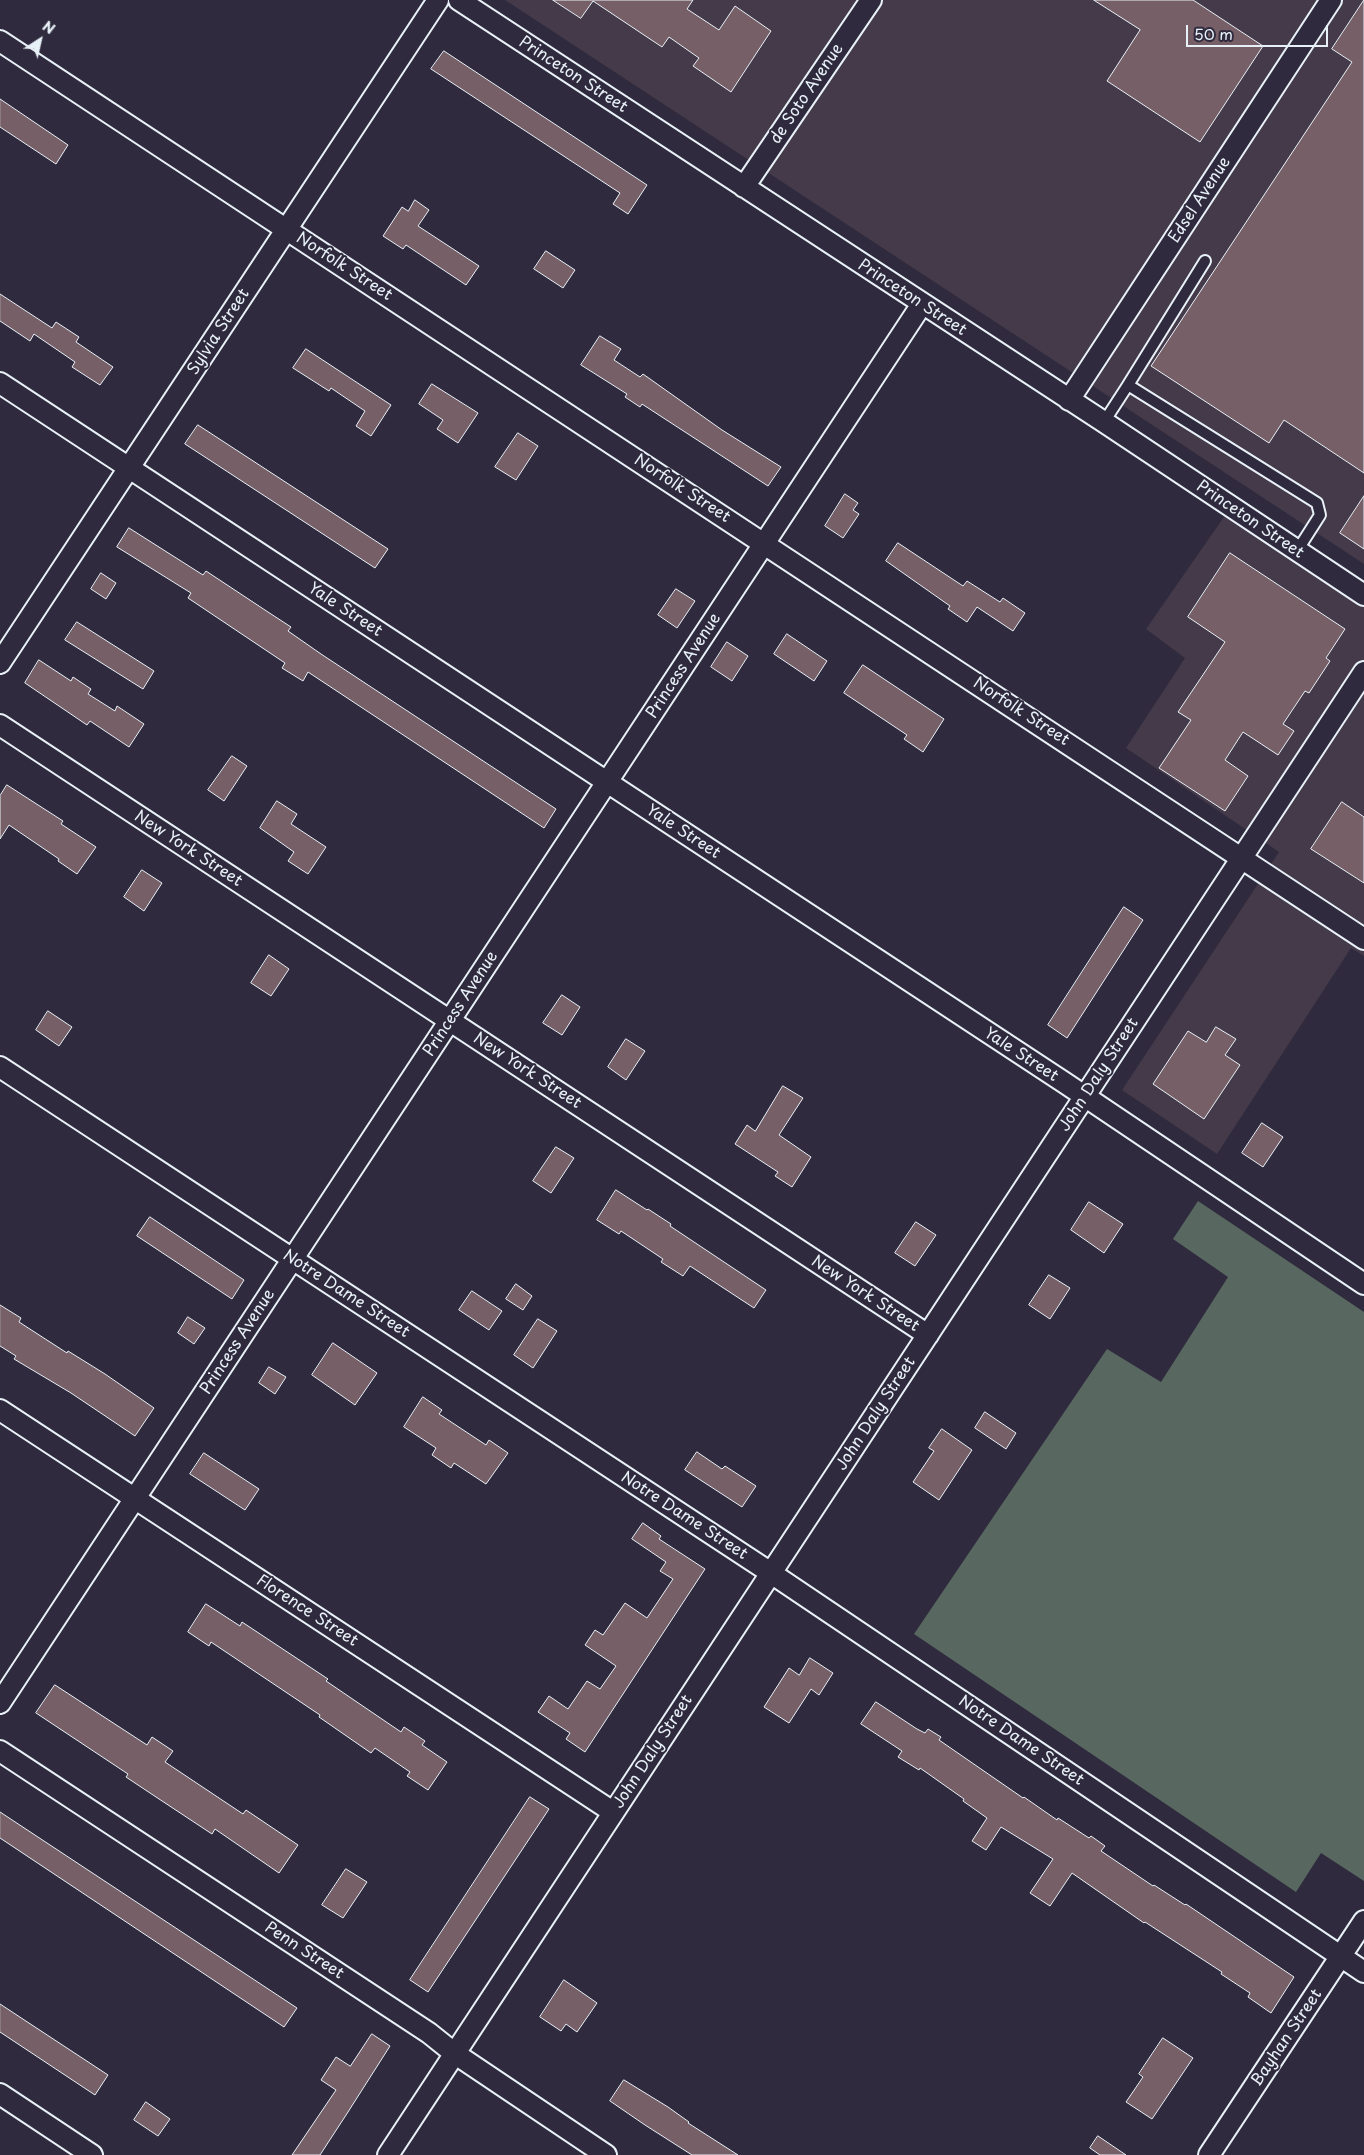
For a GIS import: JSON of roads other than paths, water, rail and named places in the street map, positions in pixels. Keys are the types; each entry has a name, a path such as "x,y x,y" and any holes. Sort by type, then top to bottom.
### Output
{"street":[{"name":"Sylvia Street","path":"0,663 438,0"},
{"name":"Princeton Street","path":"459,0 1104,422 1364,596"},
{"name":"de Soto Avenue","path":"744,188 871,0"},
{"name":"Edsel Avenue","path":"1069,400 1332,0"},
{"name":"Norfolk Street","path":"0,41 1364,939"},
{"name":"Princess Avenue","path":"0,1704 922,304"},
{"name":"Yale Street","path":"0,383 1085,1096 1364,1284"},
{"name":"John Daly Street","path":"388,2155 1364,672"},
{"name":"New York Street","path":"0,725 928,1335"},
{"name":"Notre Dame Street","path":"0,1067 771,1573 1364,1972"},
{"name":"Florence Street","path":"0,1410 613,1812"},
{"name":"Penn Street","path":"0,1751 421,2028 454,2053 606,2155"},
{"name":"Bayhan Street","path":"1209,2155 1364,1921"},
{"path":"0,2094 92,2155"}],"lane":[{"path":"1104,422 1205,261"},
{"path":"1128,384 1317,503 1320,515 1297,551"}]}
